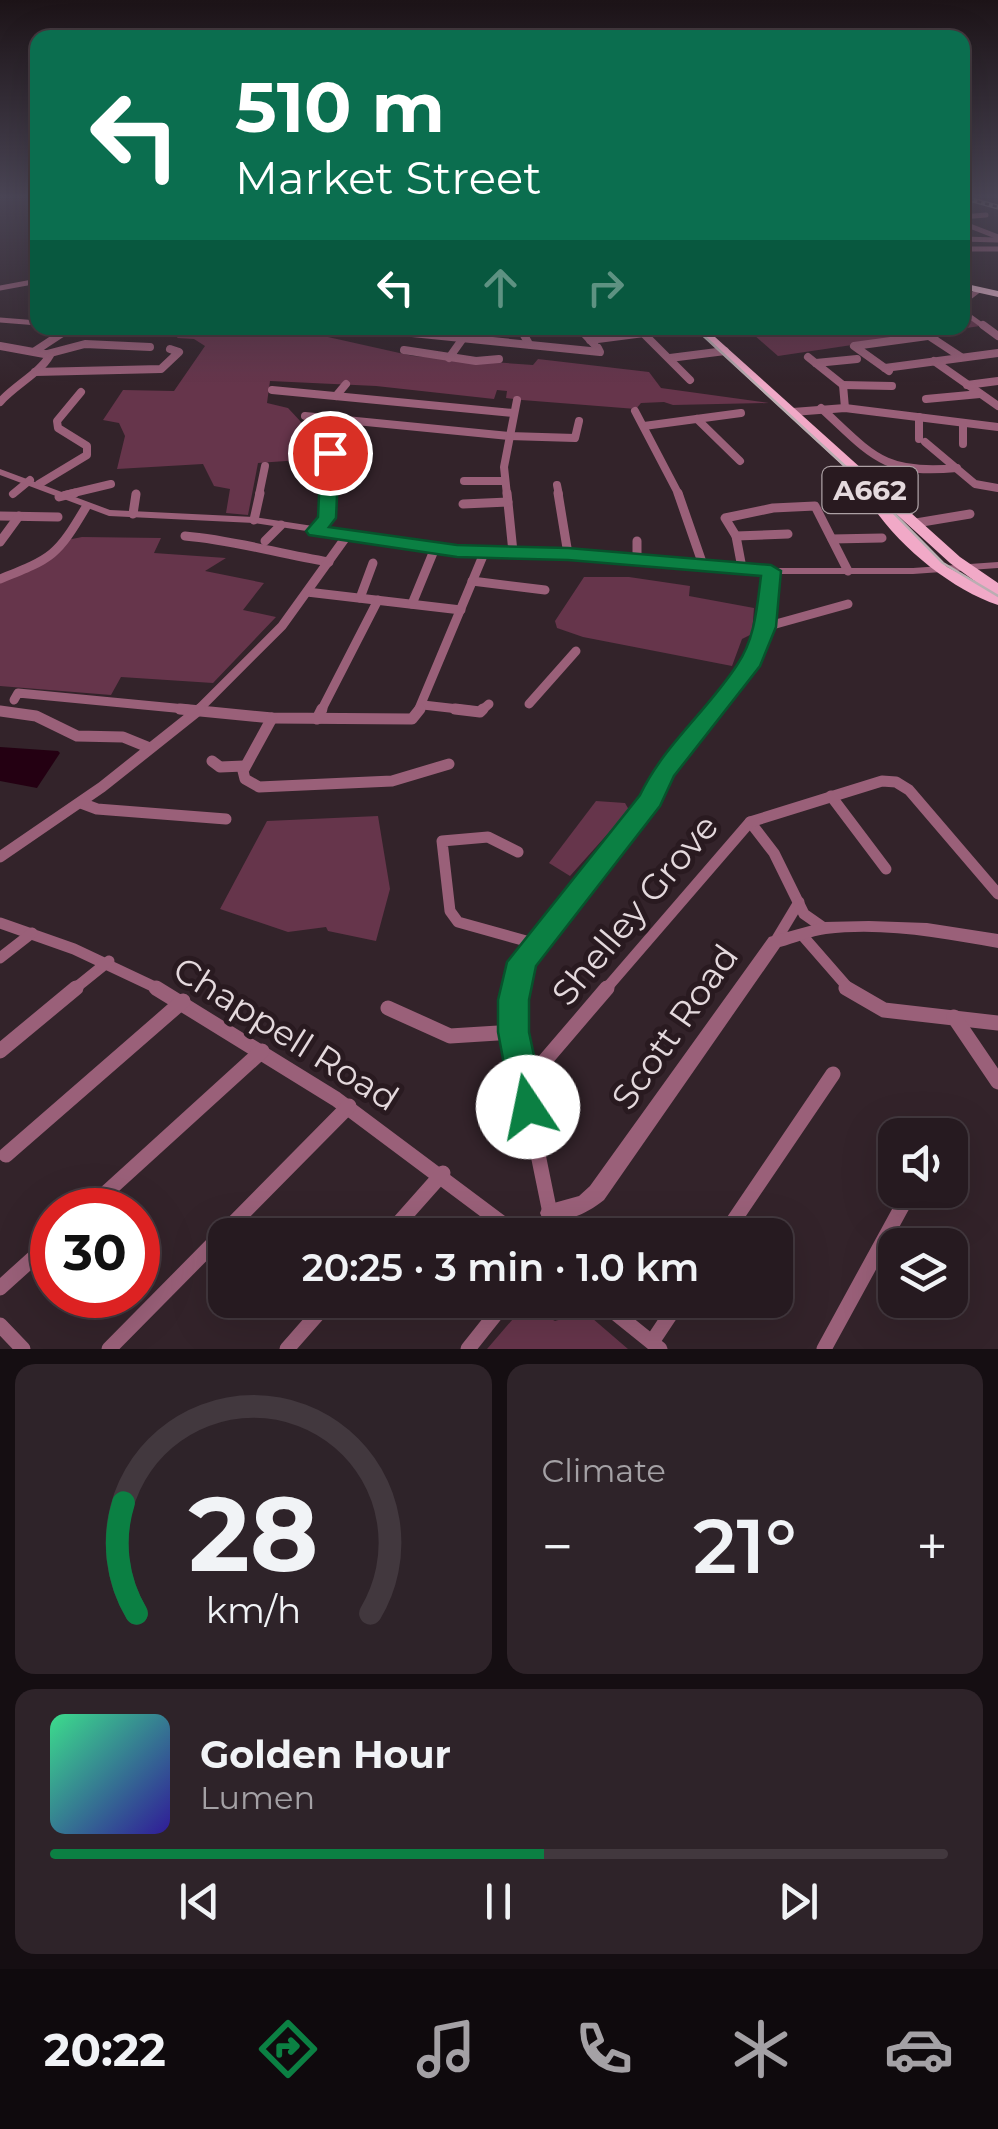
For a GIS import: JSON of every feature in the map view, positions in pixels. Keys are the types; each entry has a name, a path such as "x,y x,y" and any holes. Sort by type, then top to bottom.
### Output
{"highway":[{"path":"970,288 998,294"}],"main road":[{"name":"A662","path":"707,335 998,595"},
{"name":"A662","path":"793,412 803,428 872,491 880,510 942,570 998,595"}],"street":[{"path":"0,278 12,286"},
{"path":"0,288 30,283"},
{"path":"970,296 979,290"},
{"path":"970,316 998,336"},
{"path":"0,320 30,322"},
{"path":"984,326 998,324"},
{"path":"41,352 62,335"},
{"path":"446,335 600,352 585,335"},
{"path":"524,335 530,344"},
{"path":"590,340 616,335"},
{"path":"646,335 690,380"},
{"path":"961,358 932,336 854,346 886,370 934,361 961,358 998,352"},
{"path":"448,358 464,337"},
{"path":"0,346 41,352 85,344 150,347"},
{"path":"35,372 161,370 179,352 170,348"},
{"path":"404,350 448,358 500,359"},
{"path":"670,358 725,351"},
{"path":"0,402 18,382 50,360 41,352"},
{"path":"857,359 812,360 843,386 892,386"},
{"path":"934,361 998,406"},
{"path":"161,370 161,377 167,379"},
{"path":"14,494 87,455 87,446 58,428 58,419 83,389 85,373"},
{"path":"967,385 998,381"},
{"path":"336,396 346,384"},
{"path":"843,386 845,408"},
{"path":"272,390 514,413"},
{"path":"409,402 416,392"},
{"path":"926,399 981,394"},
{"path":"513,552 506,480 509,436 517,400"},
{"path":"821,408 888,467 920,472 957,468"},
{"path":"793,412 845,408 998,427"},
{"path":"859,410 860,422"},
{"path":"635,411 674,480 703,565"},
{"path":"644,426 741,413"},
{"path":"305,416 509,436 575,438"},
{"path":"919,417 922,440 976,484 998,488"},
{"path":"696,419 740,461"},
{"path":"316,531 327,518 332,420"},
{"path":"573,452 579,421"},
{"path":"963,423 963,444"},
{"path":"254,520 265,466"},
{"path":"0,472 34,482 86,507 134,514 254,520 436,548 568,554 771,571 942,570 998,565"},
{"path":"464,481 506,480"},
{"path":"59,497 111,484"},
{"path":"557,484 568,554"},
{"path":"134,514 136,494"},
{"path":"463,504 508,502"},
{"path":"742,568 736,536 725,518 815,506 848,572"},
{"path":"1,577 46,560 61,549 86,507"},
{"path":"916,523 970,514"},
{"path":"0,516 58,517"},
{"path":"0,542 19,516"},
{"path":"265,542 281,524"},
{"path":"736,536 788,534"},
{"path":"186,536 236,540 254,550 329,562"},
{"path":"0,857 81,802 202,708 261,651 346,537"},
{"path":"832,539 882,538"},
{"path":"637,541 637,559"},
{"path":"412,604 436,548"},
{"path":"16,697 202,708 272,718 404,721 418,716 424,705 484,552"},
{"path":"360,598 373,563"},
{"path":"549,1218 514,1032 514,1000 522,962 651,799 663,773 749,666 765,627 771,571"},
{"path":"472,582 545,590"},
{"path":"307,592 461,610"},
{"path":"317,719 378,600"},
{"path":"765,627 848,604"},
{"path":"528,704 576,651"},
{"path":"424,705 480,712 489,704"},
{"path":"0,712 36,716 85,738 123,737 150,748"},
{"path":"272,718 264,739 244,766 251,784 287,788 392,781 449,764"},
{"path":"215,769 244,766"},
{"name":"Shelley Grove","path":"524,1085 750,822 882,781 896,782 908,790 998,894"},
{"path":"831,796 886,869"},
{"path":"81,802 97,809 226,819"},
{"path":"750,822 774,853 804,914 824,928"},
{"path":"518,852 488,837 442,841 450,911 458,922 537,944"},
{"path":"775,942 799,902"},
{"name":"Chappell Road","path":"0,923 109,961 183,1001 349,1106 443,1173 497,1218"},
{"name":"Scott Road","path":"550,1213 584,1204 597,1193 775,942 824,928 928,929 998,941"},
{"path":"0,958 32,932"},
{"path":"802,935 824,966 867,1004 884,1010 998,1023"},
{"path":"0,1051 109,961"},
{"path":"6,1154 183,1001"},
{"path":"388,1008 450,1036 514,1032"},
{"path":"954,1017 998,1082"},
{"path":"110,1188 262,1051"},
{"path":"736,1218 833,1074"},
{"path":"109,1349 349,1106"},
{"path":"403,1218 443,1173"},
{"path":"824,1349 901,1208"},
{"path":"0,1288 30,1261"},
{"path":"287,1349 314,1318"},
{"path":"468,1349 493,1318"},
{"path":"621,1318 656,1346 671,1318"},
{"path":"0,1325 23,1349"}],"shaded area":[{"path":"319,335 413,356 533,365 538,359 649,372 661,388 769,403 641,403 636,409 506,398 507,391 497,390 494,399 376,386 270,381 267,403 288,408 302,423 300,460 258,463 248,515 226,513 230,489 214,486 203,464 117,469 125,436 119,423 103,420 123,390 174,391 205,346 194,339 177,338"},
{"path":"754,335 919,335 778,356"},
{"path":"82,537 161,538 154,553 226,558 205,571 264,583 243,610 276,617 213,683 121,677 111,695 0,686 0,576 41,558 62,541"},
{"path":"584,577 629,577 690,586 689,596 754,608 752,634 742,639 732,666 583,637 557,628 555,621"},
{"path":"0,747 60,753 37,788 0,781"},
{"path":"596,801 625,803 629,810 570,876 549,863"},
{"path":"378,816 390,889 376,941 328,931 326,927 288,932 220,909 267,821"},
{"path":"514,1318 555,1321 592,1318 628,1349 487,1349"}],"tram line":[{"path":"703,335 872,491 943,563 998,596"}],"route":[{"path":"330,453 327,518 316,531 457,551 568,554 771,571 762,641 749,666 663,773 651,799 522,962 514,1000 514,1032 528,1107"}]}
